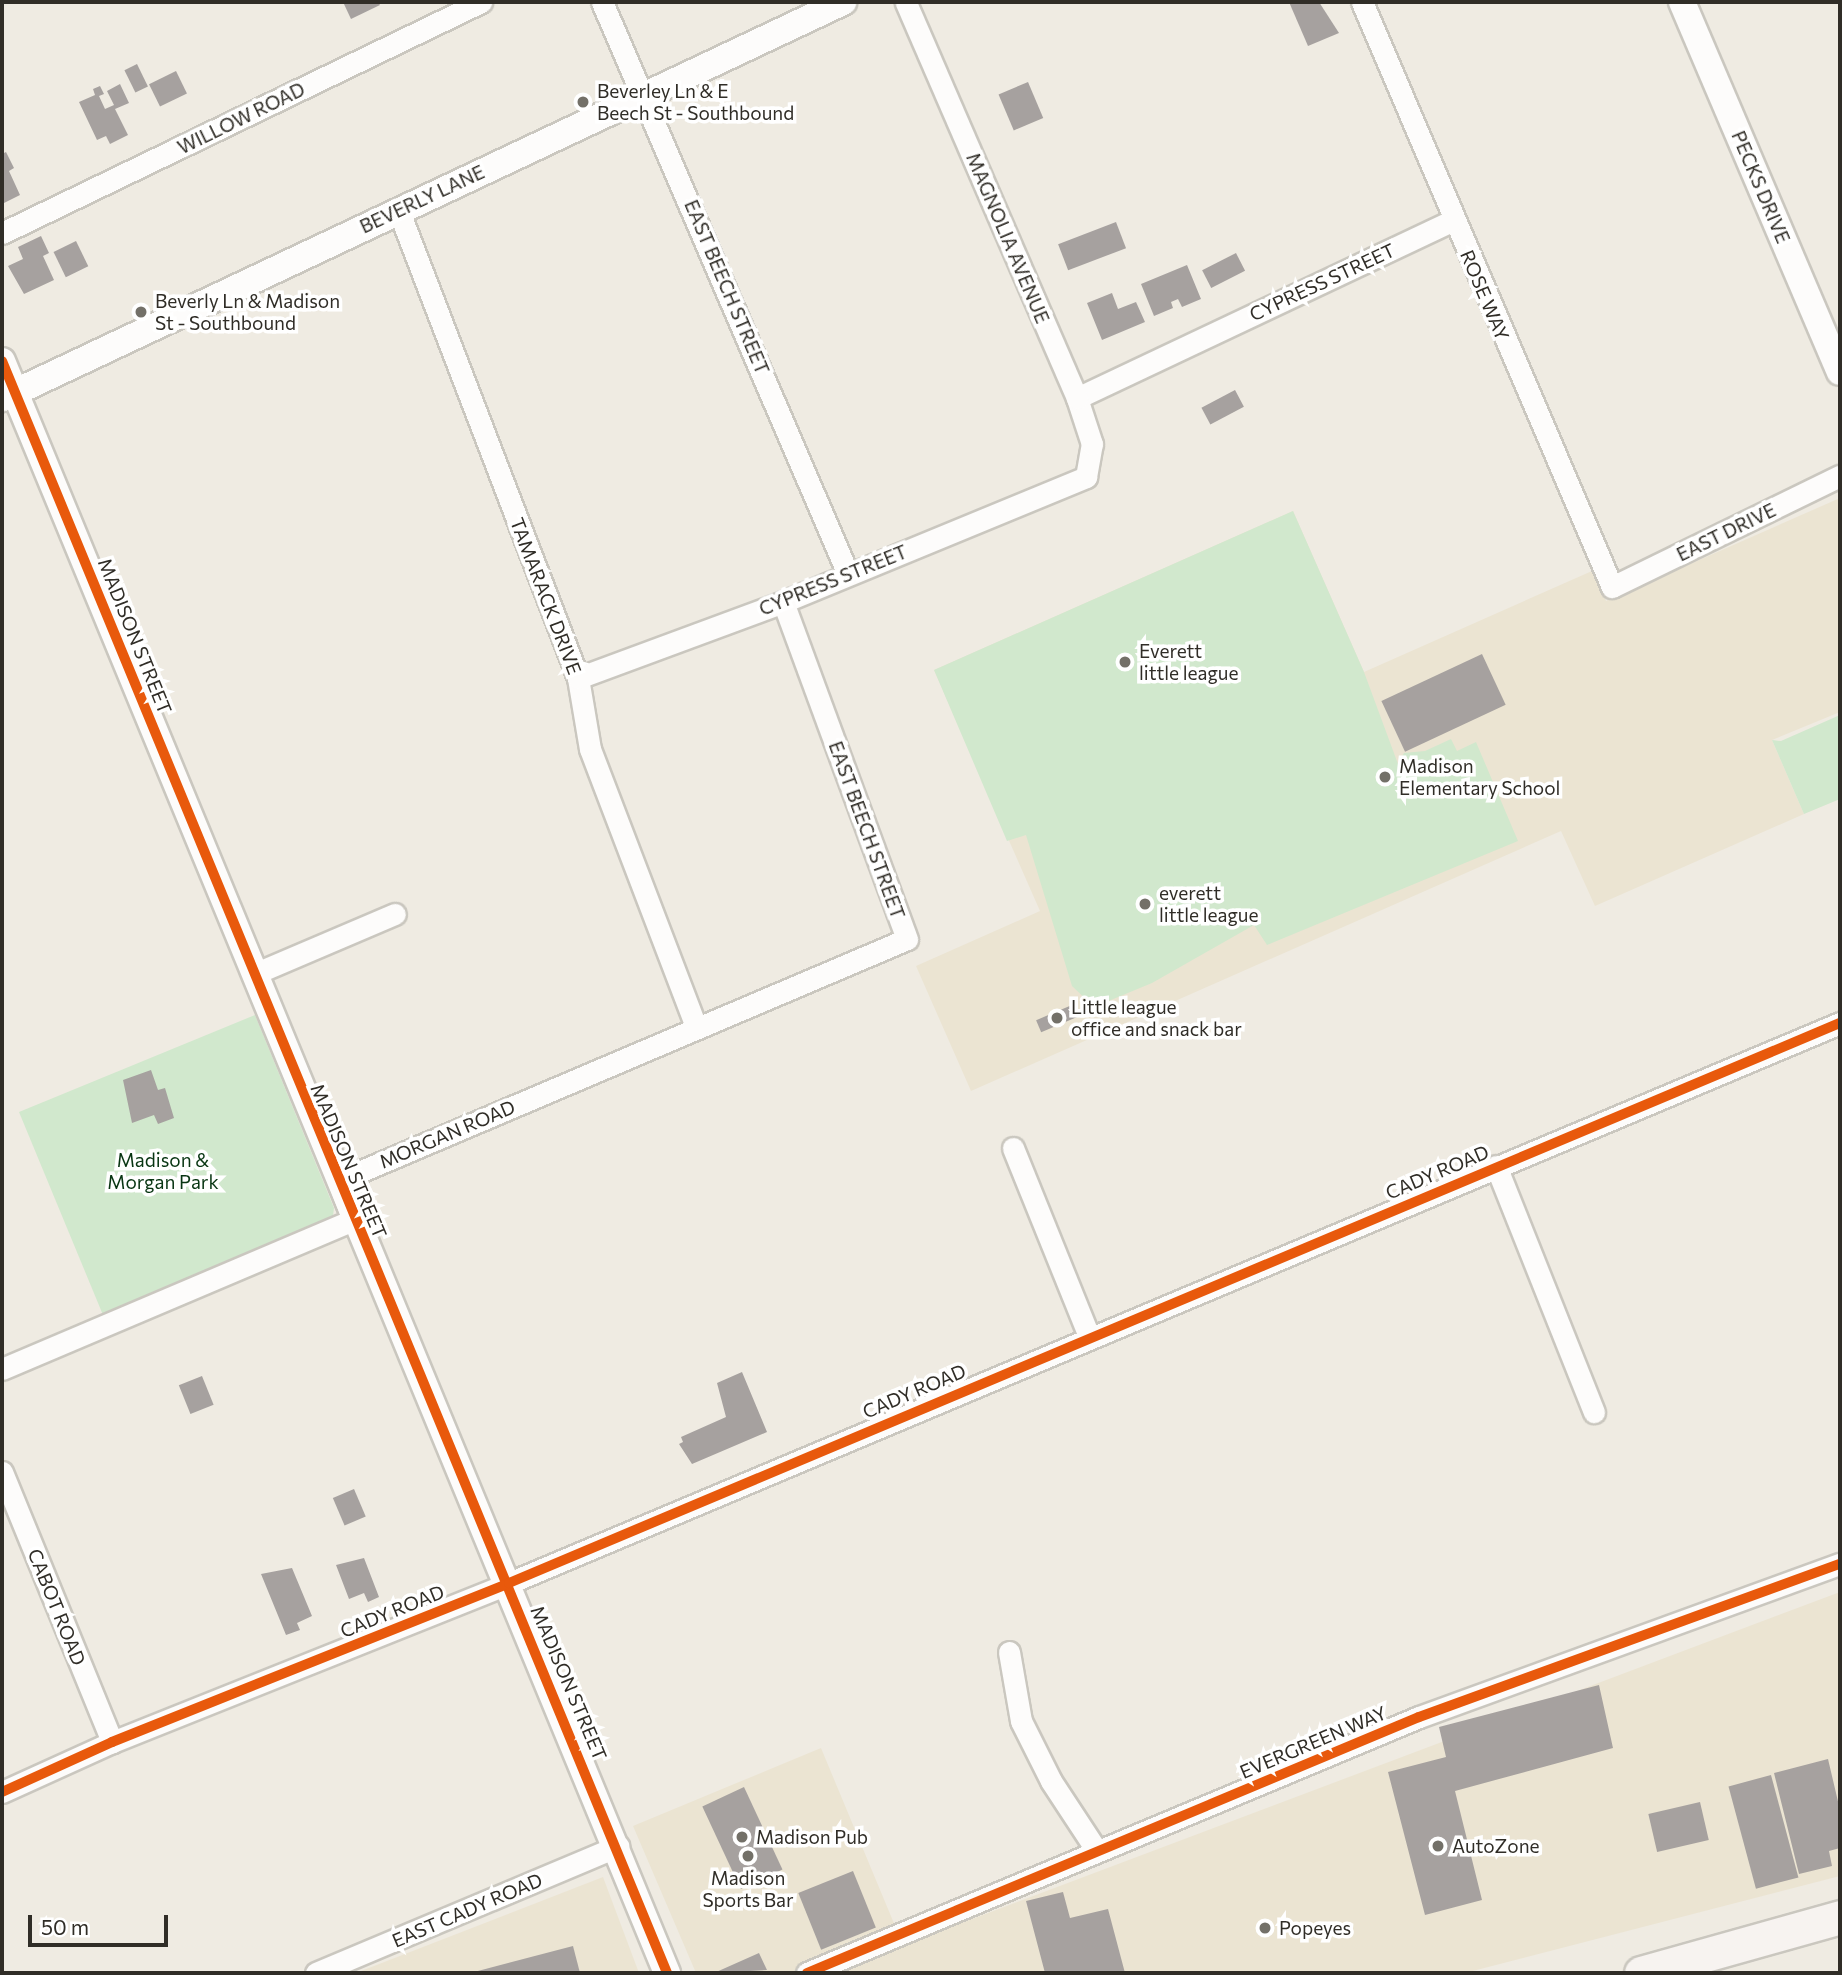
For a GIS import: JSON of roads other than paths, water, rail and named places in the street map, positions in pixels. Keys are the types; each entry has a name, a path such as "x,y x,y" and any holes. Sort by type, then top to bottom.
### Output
{"main road":[{"path":"1641,1973 1840,1917"}],"street":[{"name":"WILLOW ROAD","path":"2,233 481,2"},
{"name":"EAST BEECH STREET","path":"602,2 645,94 848,575"},
{"name":"BEVERLY LANE","path":"10,396 398,209 844,2"},
{"name":"MAGNOLIA AVENUE","path":"906,2 1077,398 1092,444 1086,477"},
{"name":"ROSE WAY","path":"1362,2 1612,587"},
{"name":"PECKS DRIVE","path":"1682,2 1840,372"},
{"name":"TAMARACK DRIVE","path":"398,209 578,678 590,749 696,1026"},
{"name":"CYPRESS STREET","path":"1077,398 1453,220"},
{"name":"MADISON STREET","path":"2,361 10,396 509,1583 618,1846 667,1973"},
{"name":"EAST DRIVE","path":"1612,587 1840,476"},
{"name":"CYPRESS STREET","path":"578,678 783,602 1086,477"},
{"name":"EAST BEECH STREET","path":"783,602 907,939"},
{"path":"254,974 395,914"},
{"name":"MORGAN ROAD","path":"338,1181 696,1026 907,939"},
{"name":"CADY ROAD","path":"2,1792 112,1742 509,1583 1089,1336 1840,1023"},
{"path":"1013,1148 1089,1336"},
{"path":"1496,1166 1594,1412"},
{"path":"2,1369 353,1220 338,1181"},
{"name":"CABOT ROAD","path":"2,1472 112,1742"},
{"name":"EVERGREEN WAY","path":"807,1973 1419,1717 1840,1563"},
{"path":"1009,1652 1021,1721 1051,1781 1097,1851"},
{"name":"EAST CADY ROAD","path":"316,1973 618,1846"}],"place":[{"name":"Beverley Ln & E Beech St - Southbound","path":"583,102"},
{"name":"Beverly Ln & Madison St - Southbound","path":"141,312"},
{"name":"Everett little league","path":"1125,662"},
{"name":"Madison Elementary School","path":"1385,777"},
{"name":"everett little league","path":"1145,904"},
{"name":"Little league office and snack bar","path":"1057,1018"},
{"name":"Madison Pub","path":"742,1837"},
{"name":"AutoZone","path":"1438,1846"},
{"name":"Madison Sports Bar","path":"748,1856"},
{"name":"Popeyes","path":"1265,1928"}],"park label":[{"name":"Madison & Morgan Park","path":"163,1171"}]}
